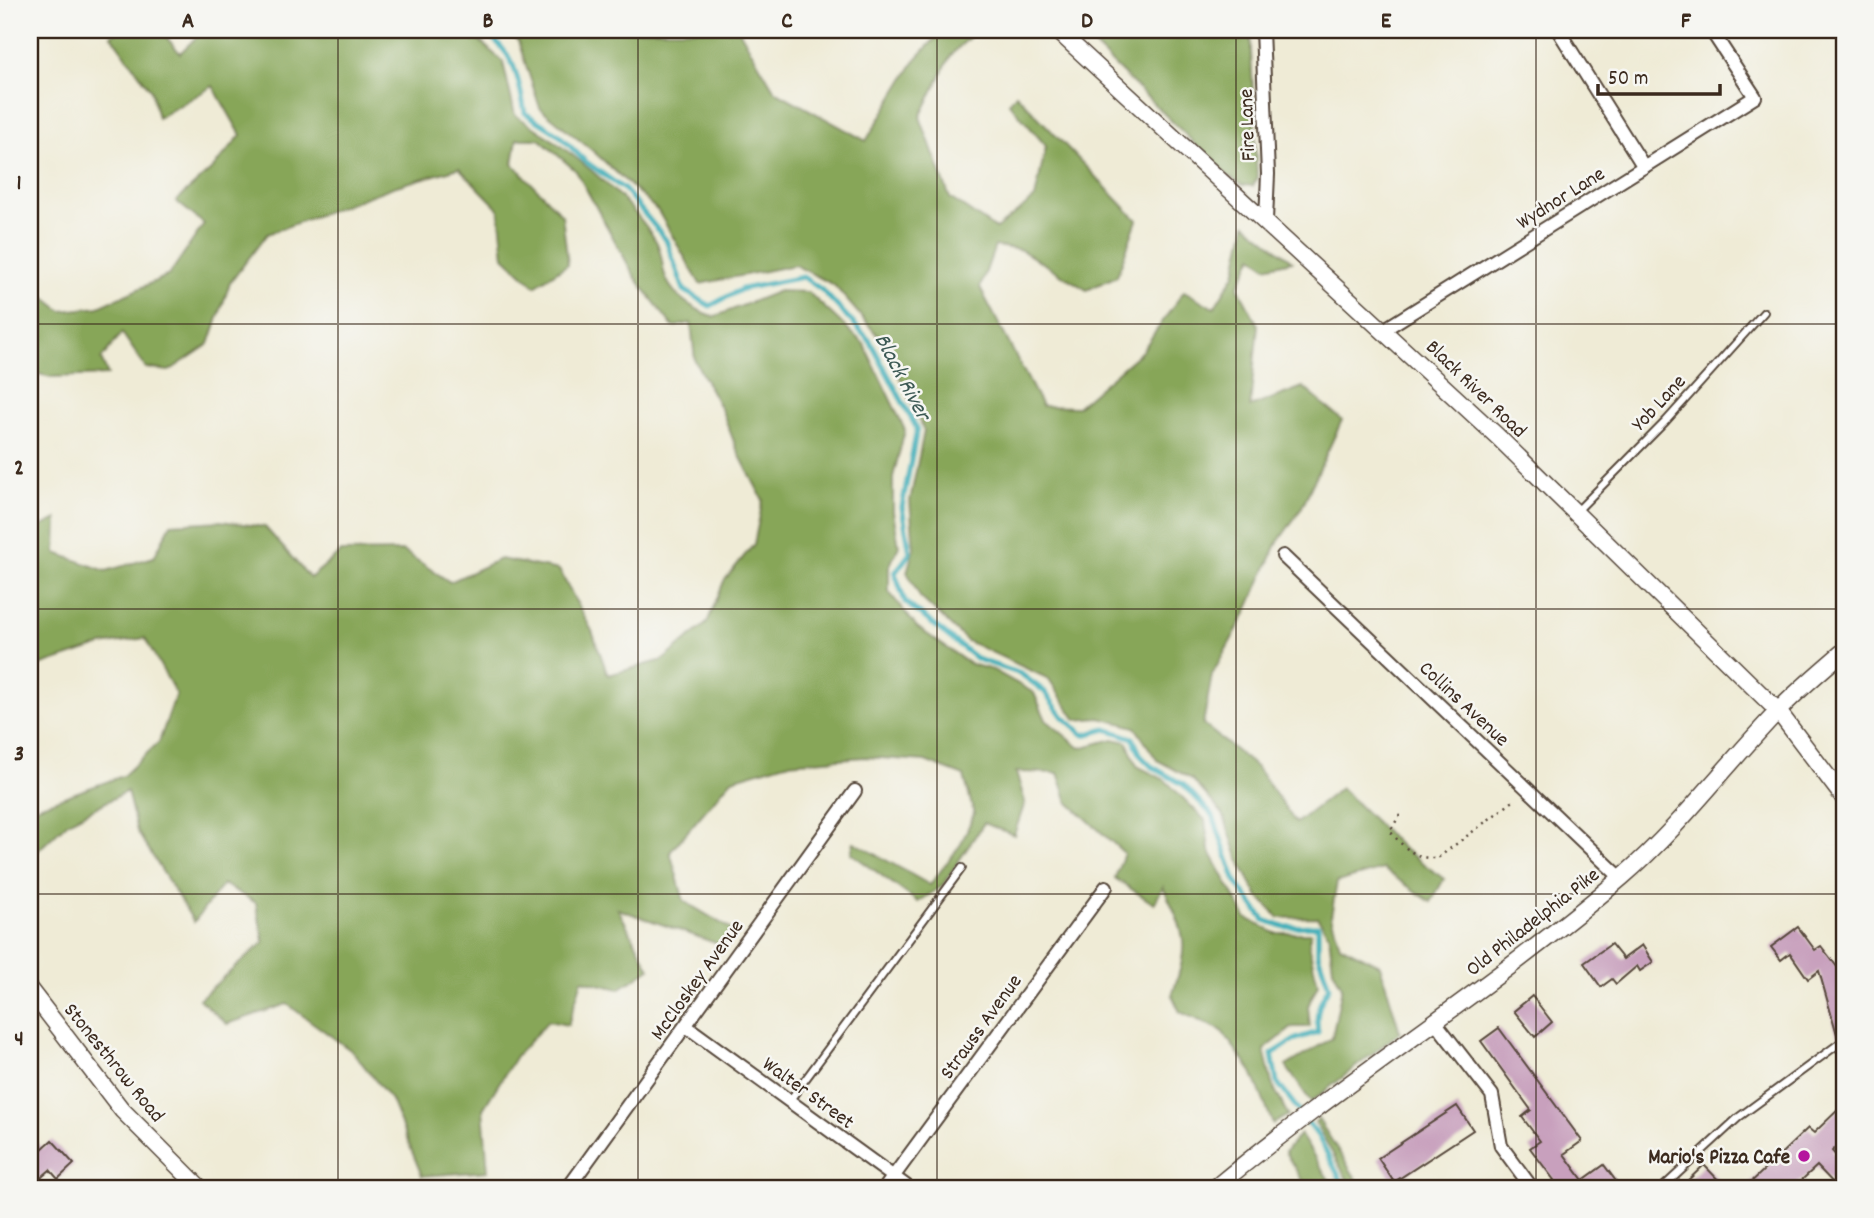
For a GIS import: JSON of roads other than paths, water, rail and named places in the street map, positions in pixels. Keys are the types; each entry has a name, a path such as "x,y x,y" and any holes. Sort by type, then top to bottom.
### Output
{"street":[{"name":"Black River Road","path":"1057,30 1385,329 1778,711 1844,798"},
{"name":"Fire Lane","path":"1262,30 1268,174 1266,220"},
{"path":"1558,30 1644,167"},
{"name":"Wydnor Lane","path":"1385,329 1755,97 1712,30"},
{"name":"Collins Avenue","path":"1283,556 1621,878"},
{"name":"Old Philadelphia Pike","path":"1215,1188 1296,1124 1436,1023 1621,878 1661,842 1778,711 1844,651"},
{"name":"McCloskey Avenue","path":"568,1188 855,791"},
{"name":"Strauss Avenue","path":"885,1188 1106,887"},
{"name":"Stonesthrow Road","path":"30,990 122,1110 200,1188"},
{"path":"1436,1023 1492,1095 1501,1146 1532,1188"},
{"name":"Walter Street","path":"686,1026 909,1188"}],"lane":[{"name":"Yob Lane","path":"1575,513 1666,421 1764,312"},
{"path":"789,1101 962,868"},
{"path":"1662,1188 1739,1117 1844,1040"}],"waterway":[{"name":"Black River","path":"482,30 493,38 508,56 517,76 525,113 558,134 585,161 625,190 666,240 684,290 710,306 742,289 803,277 822,290 870,341 917,429 902,507 910,553 895,573 905,602 977,659 1021,674 1044,691 1063,717 1084,735 1106,729 1133,738 1141,756 1151,766 1184,785 1213,816 1236,882 1264,920 1284,927 1318,926 1318,954 1329,987 1319,1008 1318,1032 1296,1039 1272,1054 1277,1082 1318,1136 1345,1188"}],"place":[{"name":"Mario's Pizza Cafe","path":"1804,1156"}]}
